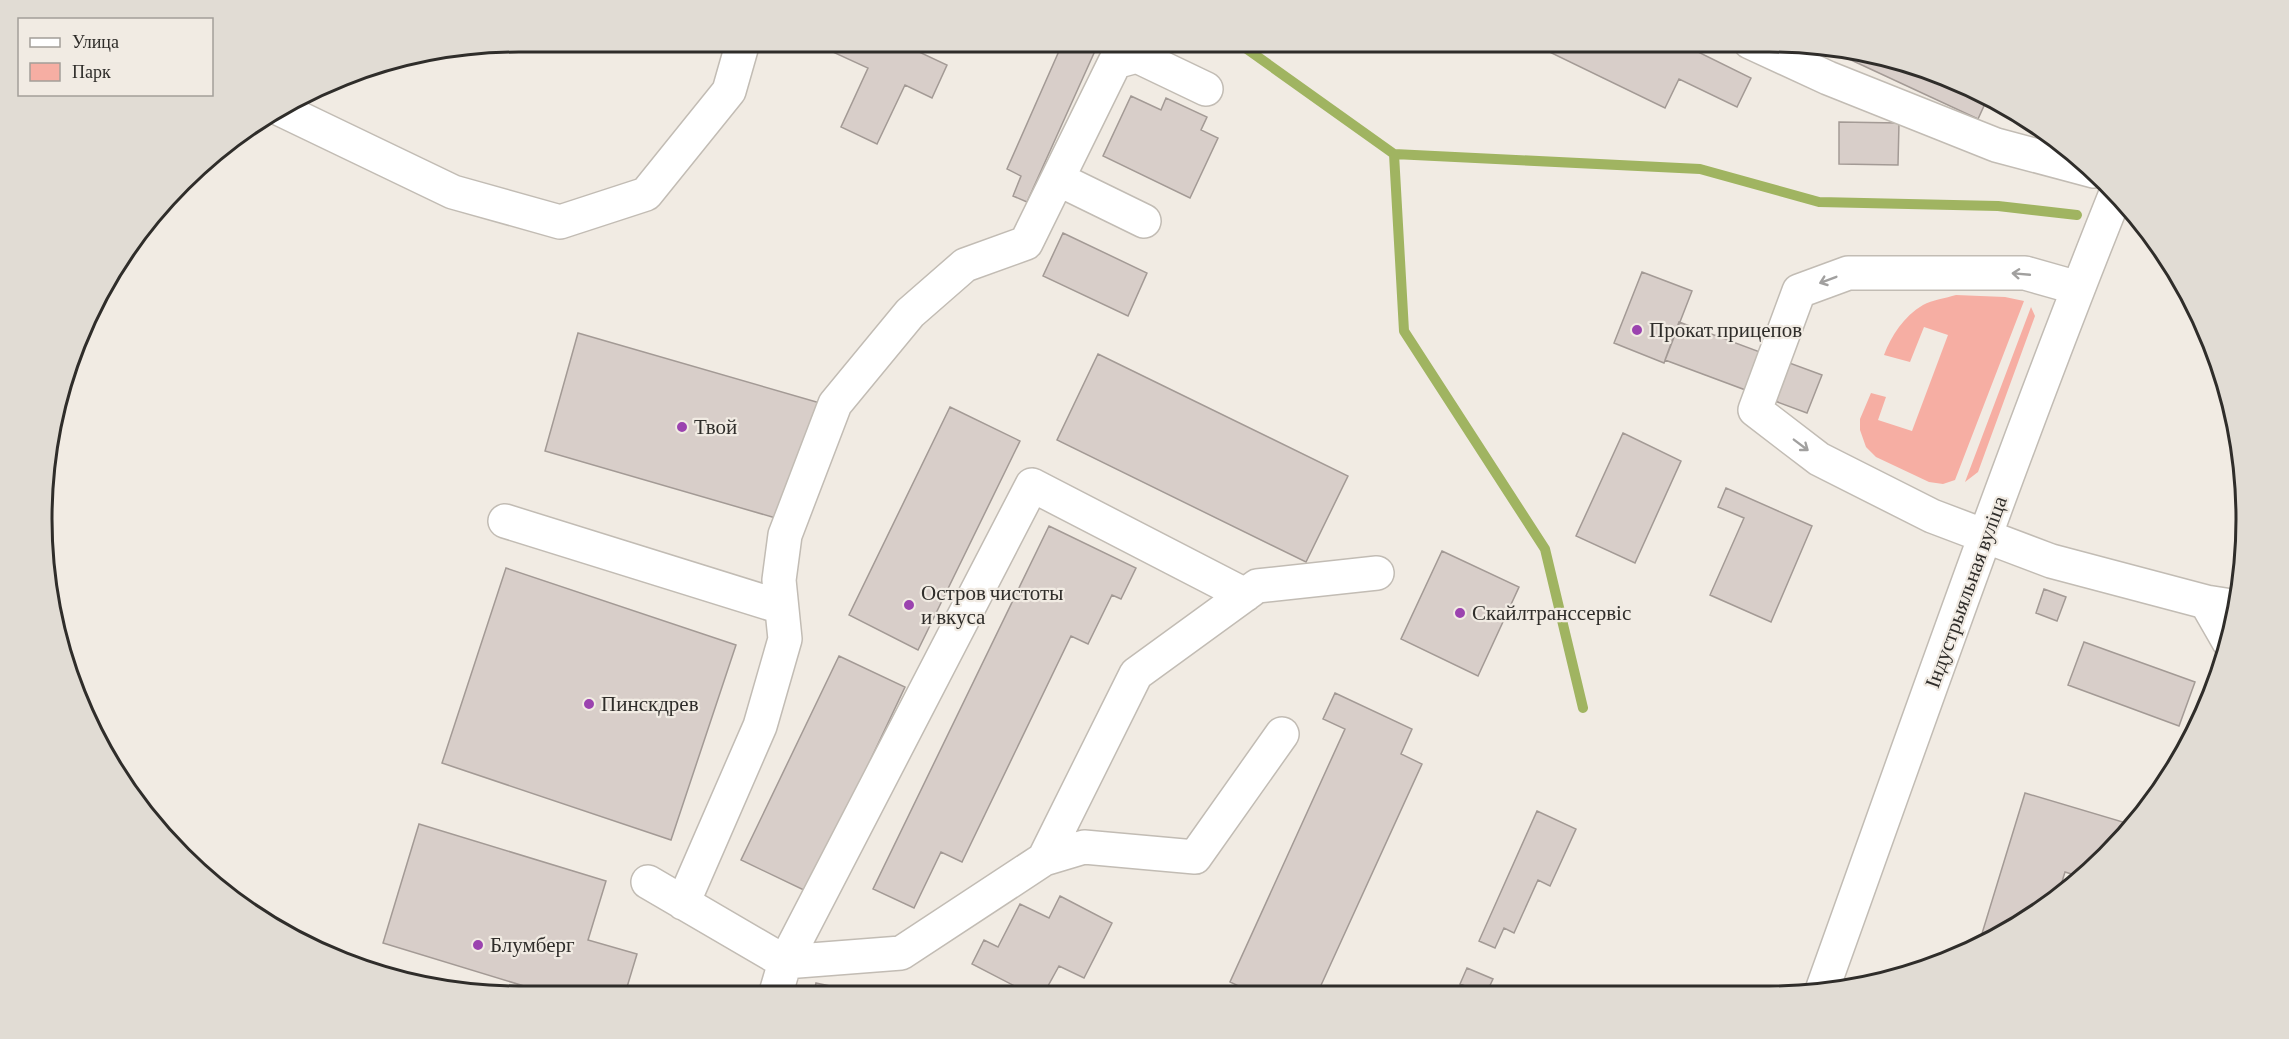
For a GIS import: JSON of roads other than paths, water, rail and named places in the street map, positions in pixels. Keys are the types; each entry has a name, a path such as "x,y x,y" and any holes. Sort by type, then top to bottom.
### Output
{"street":[{"path":"289,113 453,192 560,222 646,194 729,91 740,52"},
{"path":"1772,52 1828,78 1996,145 2074,166"},
{"path":"683,903 760,726 785,639 779,580 785,535 835,404 910,313 965,265 1026,243 1115,62 1137,57 1206,89"},
{"path":"1058,179 1144,221"},
{"name":"Індустрыяльная вуліца","path":"1824,984 1986,535 2112,202"},
{"path":"2078,288 2025,273 1848,273 1799,291 1755,410 1819,459 1932,516 2051,561 2206,602 2229,606"},
{"path":"778,986 784,962 1032,485 1245,595"},
{"path":"505,521 782,607"},
{"path":"1044,859 1136,674 1257,586 1377,573"},
{"path":"2206,602 2223,632"},
{"path":"648,882 784,962 901,953 1044,859 1084,847 1195,857 1282,734"}],"waterway":[{"path":"1251,52 1394,154 1700,169 1819,202 1998,206 2077,215"},
{"path":"1394,154 1404,331 1545,549 1583,708"}],"place":[{"name":"Прокат прицепов","path":"1637,330"},
{"name":"Твой","path":"682,427"},
{"name":"Остров чистоты и вкуса","path":"909,605"},
{"name":"Скайлтранссервіс","path":"1460,613"},
{"name":"Пинскдрев","path":"589,704"},
{"name":"Блумберг","path":"478,945"}]}
